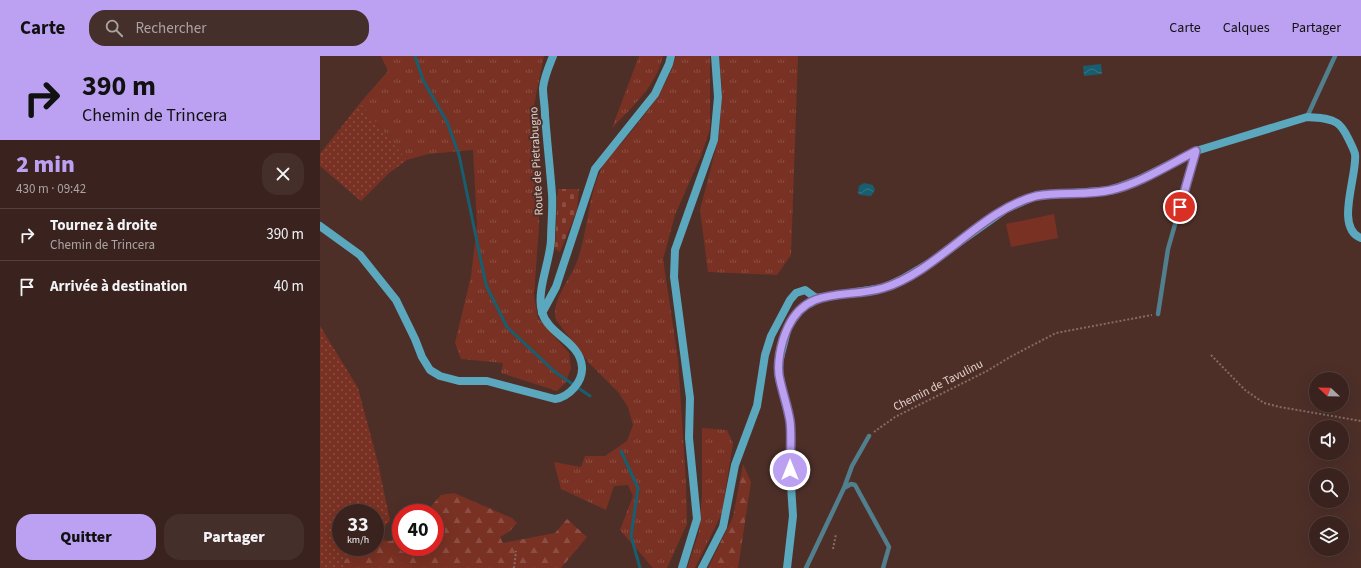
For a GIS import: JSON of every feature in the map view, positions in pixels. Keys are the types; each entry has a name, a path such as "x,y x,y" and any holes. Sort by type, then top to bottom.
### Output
{"street":[{"name":"Route de Pietrabugno","path":"542,313 540,301 550,243 552,195 548,166 544,88 547,70 553,56"},
{"path":"320,226 360,255 396,300 422,357 430,370 440,376 458,381 487,381 555,399 563,398 570,393 581,376 582,367 578,353 548,323 542,313 556,287 595,169 655,94 670,64 672,56"},
{"path":"682,568 697,519 689,438 690,398 674,277 675,250 714,140 718,97 715,56"},
{"path":"787,568 793,516 790,470 790,421 779,378 778,366 788,327 800,310 816,298 883,288 933,261 1006,209 1036,196 1111,190 1140,179 1196,151 1307,117 1323,118 1337,123 1346,132 1355,155 1348,216 1350,226 1358,237 1361,238"},
{"path":"702,568 723,527 735,465 757,406 765,355 771,336 790,300 796,293 805,290 816,298"}],"lane":[{"path":"1307,117 1335,56"},
{"path":"1158,314 1168,249 1196,151"},
{"path":"806,568 844,488 852,466 869,436"},
{"path":"844,488 851,484 856,485 888,547 883,568"}],"path":[{"name":"Chemin de Tavulinu","path":"869,436 896,417 987,372 1010,357 1056,334 1158,314"},
{"path":"1211,355 1245,390 1264,403 1361,421"},
{"path":"833,549 836,534"},
{"path":"514,568 516,551"}],"green space":[{"path":"381,56 544,56 533,110 539,192 539,226 534,296 538,318 569,353 571,368 566,382 557,391 501,373 503,363 461,359 455,343 471,276 477,225 473,150 428,154 407,160 360,103 388,71"},
{"path":"639,56 663,56 655,77 643,95 612,128"},
{"path":"676,56 710,56 710,129 701,156 675,215 663,259 678,359 687,524 667,568 653,568 620,530 633,496 628,485 614,486 606,510 561,489 554,462 581,467 585,456 605,456 627,441 633,425 628,407 618,392 589,363 556,320 555,313 558,298 573,271 580,253 596,181 601,170 608,159 654,102 667,80"},
{"path":"719,56 798,56 791,255 777,275 708,272 700,210 719,136 722,88"},
{"path":"360,103 407,160 389,173 361,201 320,166 320,154"},
{"path":"558,189 579,189 577,210 560,252 555,249"},
{"path":"1054,214 1058,238 1011,247 1006,224"},
{"path":"320,326 358,388 378,463 390,521 384,526 384,504 332,504 332,556 349,556 343,561 347,568 320,568"},
{"path":"702,428 727,430 733,443 722,513 695,568 687,568 699,532 702,495"},
{"path":"743,464 751,482 738,568 708,568 733,517"},
{"path":"454,493 512,518 517,523 510,531 500,537 503,543 555,533 567,519 587,537 561,568 347,568 343,561 349,556 384,556 384,540 392,540 392,556 444,556 444,504 433,504 441,495"}],"water":[{"path":"1101,64 1102,74 1084,76 1083,66"},
{"path":"864,183 873,185 875,190 871,196 860,195 858,193 859,186"}],"waterway":[{"path":"415,56 423,80 447,122 459,155 486,285 507,327 555,372 590,396"},
{"path":"621,451 638,488 631,536 640,568"}],"route":[{"path":"790,470 790,421 779,378 778,366 788,327 800,310 816,298 883,288 933,261 1006,209 1036,196 1111,190 1140,179 1196,151 1180,207"}]}
